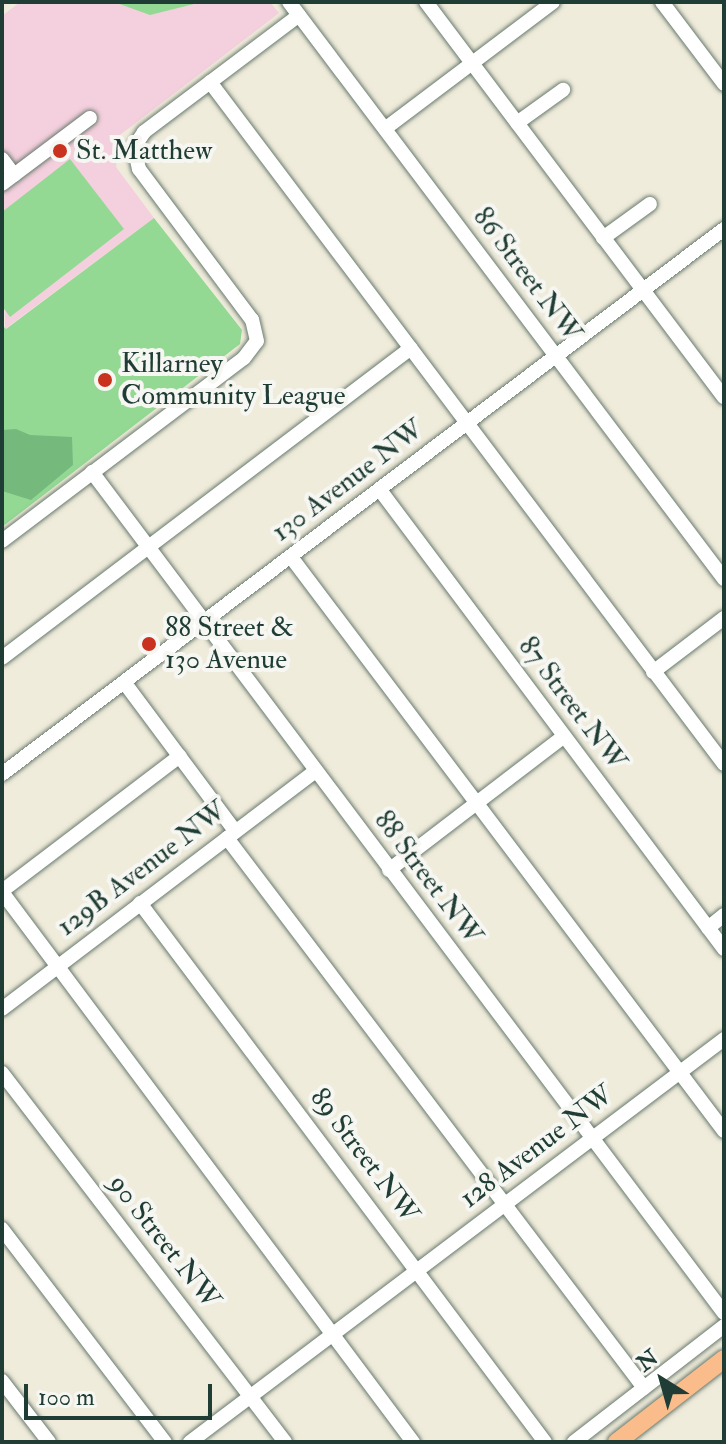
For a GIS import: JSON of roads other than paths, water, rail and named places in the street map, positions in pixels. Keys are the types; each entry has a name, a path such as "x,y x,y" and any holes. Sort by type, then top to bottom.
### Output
{"main road":[{"path":"617,1442 724,1359"}],"street":[{"name":"86 Street NW","path":"289,2 724,579"},
{"path":"426,2 724,397"},
{"path":"386,128 553,2"},
{"path":"662,2 724,84"},
{"path":"2,541 244,358 257,341 252,320 139,169 134,147 144,132 299,15"},
{"path":"210,82 724,764"},
{"path":"517,123 563,90"},
{"path":"2,159 8,179 90,118"},
{"path":"603,238 650,204"},
{"name":"130 Avenue NW","path":"2,774 724,229"},
{"path":"2,658 411,348"},
{"name":"88 Street NW","path":"92,472 724,1313"},
{"name":"87 Street NW","path":"380,490 724,949"},
{"path":"291,557 724,1131"},
{"path":"653,672 724,618"},
{"path":"124,682 180,756 231,834 503,1205 644,1388"},
{"path":"389,870 564,736"},
{"path":"180,756 2,892 330,1336 413,1442"},
{"name":"129B Avenue NW","path":"2,1009 315,771"},
{"name":"89 Street NW","path":"140,903 545,1442"},
{"path":"708,928 724,915"},
{"name":"128 Avenue NW","path":"190,1442 724,1039"},
{"name":"90 Street NW","path":"2,1073 285,1442"},
{"path":"2,1229 165,1442"},
{"path":"574,1442 724,1326"},
{"path":"2,1381 49,1442"}],"place":[{"name":"St. Matthew","path":"60,151"},
{"name":"Killarney Community League","path":"105,380"},
{"name":"88 Street & 130 Avenue","path":"149,644"}]}
